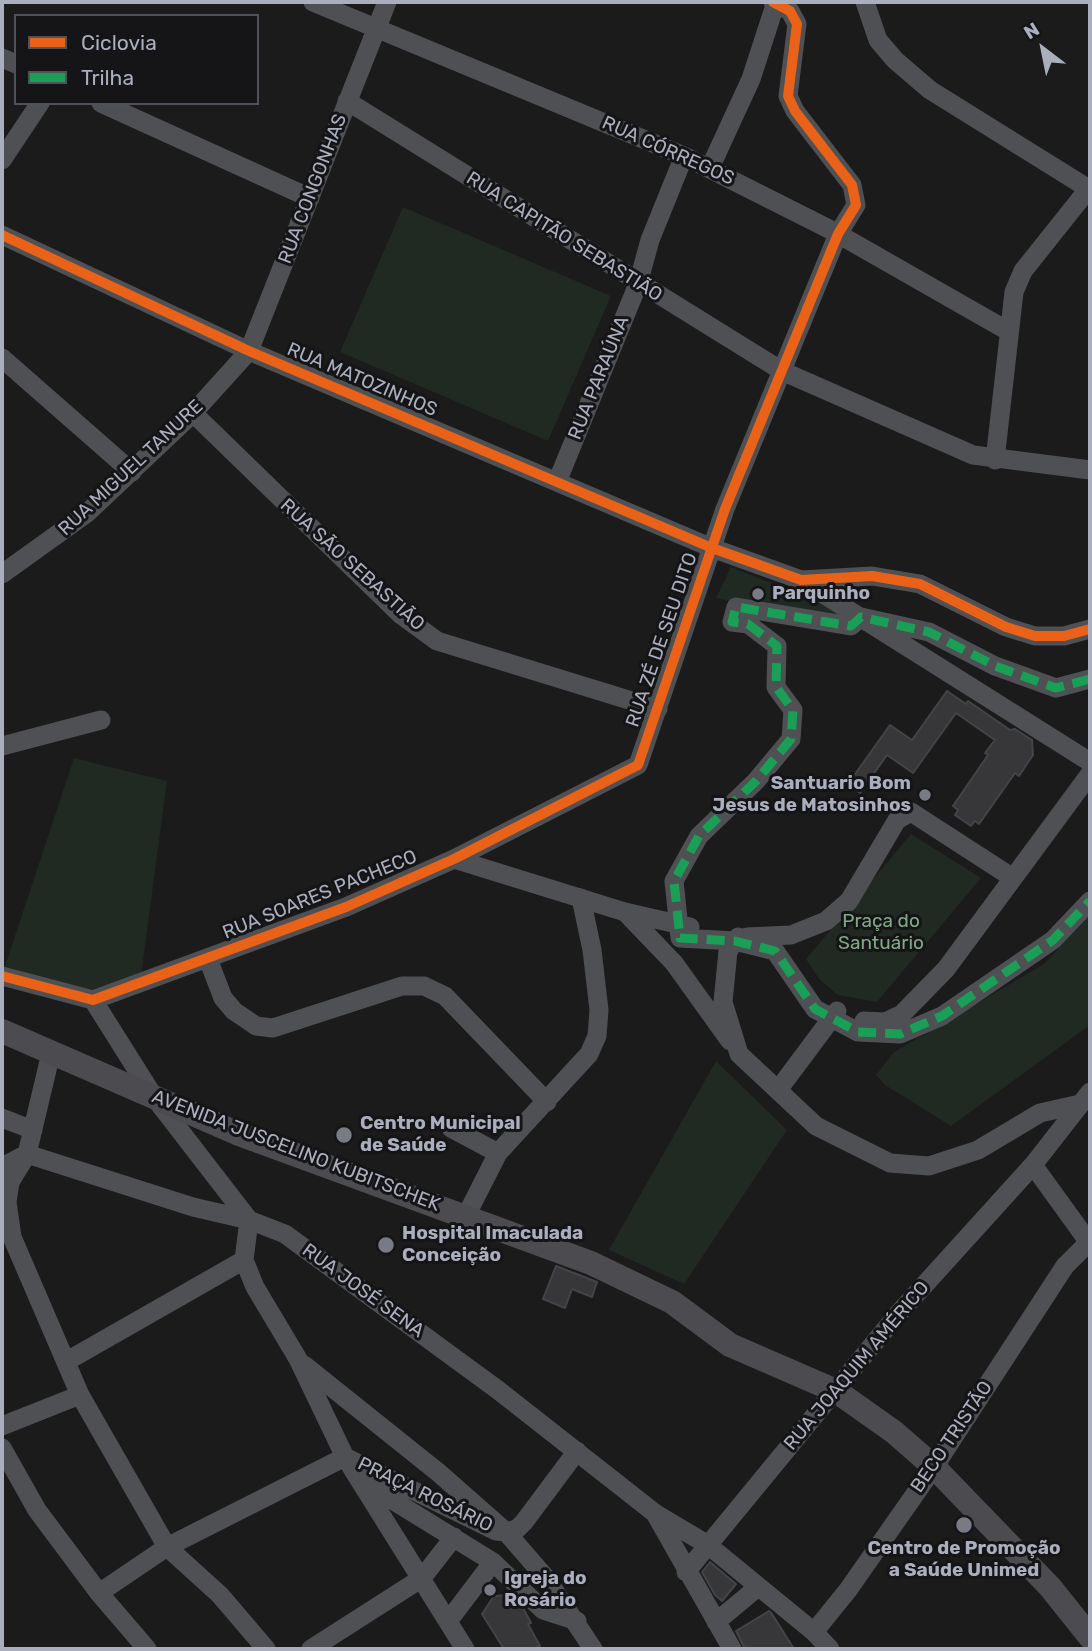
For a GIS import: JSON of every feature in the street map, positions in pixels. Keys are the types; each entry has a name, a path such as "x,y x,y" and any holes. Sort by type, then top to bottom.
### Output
{"main road":[{"name":"AVENIDA JUSCELINO KUBITSCHEK","path":"2,1031 239,1133 603,1269 672,1302 730,1345 836,1391 894,1432 934,1466 1050,1587 1090,1637"}],"street":[{"name":"RUA CÓRREGOS","path":"313,2 710,168 838,234 1008,331"},
{"name":"RUA CONGONHAS","path":"249,351 387,2"},
{"path":"710,168 751,79 774,2"},
{"name":"RUA ZÉ DE SEU DITO","path":"638,765 725,509 838,234 856,205 852,185 795,111 788,96 797,24 790,11 774,2"},
{"path":"865,2 878,40 895,60 930,90 1090,188 1023,271 1014,292 995,460"},
{"name":"RUA CAPITÃO SEBASTIÃO","path":"347,101 782,371 939,442 995,460 1090,470"},
{"path":"2,160 39,105"},
{"path":"105,105 310,198"},
{"name":"RUA PARAÚNA","path":"557,482 638,284 650,240 684,156"},
{"name":"RUA MATOZINHOS","path":"2,235 249,351 712,548 800,580"},
{"name":"RUA MIGUEL TANURE","path":"2,574 87,513 193,413 249,351"},
{"path":"2,358 131,471"},
{"name":"RUA SÃO SEBASTIÃO","path":"193,413 400,614 438,641 658,709"},
{"path":"800,580 872,576 920,584 1006,627 1035,636 1064,636 1090,629"},
{"path":"800,580 1090,762"},
{"path":"861,617 851,626 736,607 732,622 748,624 777,646 776,687 793,710 791,738 756,781 699,836 674,881 681,938 736,939 791,934 826,921 849,901 897,820 911,812 1013,878"},
{"path":"861,617 929,632 995,666 1056,688 1090,679"},
{"path":"2,746 101,720"},
{"name":"RUA SOARES PACHECO","path":"93,1000 346,906 454,859 638,765"},
{"path":"736,939 775,951 815,1009 862,1021 885,1022 902,1014 946,969 1090,774"},
{"path":"454,859 625,912 679,923"},
{"path":"466,1216 498,1153 589,1054 597,1036 599,1010 592,950 581,898"},
{"path":"791,934 794,958 807,982 834,1015 858,1032 900,1034 942,1016 1053,940 1090,901"},
{"path":"625,912 674,963 739,1054 816,1126 890,1163 929,1166 978,1150 1040,1113 1085,1098"},
{"path":"736,939 729,951 723,1002 739,1054"},
{"path":"208,959 223,998 234,1011 256,1026 273,1028 402,986 424,986 445,996 547,1102"},
{"path":"2,976 93,1000 154,1097 249,1220 244,1260 255,1287 298,1359 345,1457 465,1649"},
{"path":"778,1090 834,1015"},
{"path":"51,1052 27,1154 10,1182 7,1202 12,1237 80,1395 167,1547 220,1595 266,1649"},
{"name":"RUA JOAQUIM AMÉRICO","path":"686,1572 898,1314 1033,1165 1085,1098"},
{"path":"2,1118 33,1130"},
{"path":"451,1128 498,1153"},
{"path":"2,1167 27,1154"},
{"name":"RUA JOSÉ SENA","path":"27,1154 193,1207 249,1220 285,1234 577,1451 656,1514 708,1545 814,1632 830,1649"},
{"path":"1033,1165 1090,1242"},
{"name":"BECO TRISTÃO","path":"814,1632 848,1590 934,1466 1065,1266 1090,1242"},
{"path":"67,1361 244,1260"},
{"path":"298,1359 439,1473 506,1532 546,1578 577,1621 593,1649"},
{"path":"2,1426 80,1395"},
{"path":"2,1448 37,1510 99,1593 147,1649"},
{"path":"506,1532 517,1529 524,1522 577,1451"},
{"path":"99,1593 167,1547 345,1457"},
{"name":"PRAÇA ROSÁRIO","path":"345,1457 496,1531 506,1532"},
{"path":"360,1480 493,1562 543,1610 577,1621"},
{"path":"656,1514 686,1572 732,1649"},
{"path":"310,1649 422,1578 454,1536"},
{"path":"449,1620 493,1562"},
{"path":"716,1622 758,1587"}],"green space":[{"path":"403,207 611,296 548,441 340,352"},
{"name":"Parquinho","path":"731,567 831,607 844,617 785,613 716,598"},
{"path":"74,758 167,781 141,976 83,993 5,966"},
{"name":"Praça do Santuário","path":"911,834 981,878 877,1002 838,995 820,980 806,959"},
{"path":"1090,915 1090,1025 951,1126 885,1085 876,1075 894,1052 1044,964"},
{"path":"716,1061 787,1130 684,1284 609,1250"}],"building":[{"path":"947,691 966,704 968,701 1010,730 1015,729 1032,740 1033,755 1019,776 1015,773 979,824 975,821 971,826 955,815 958,810 953,806 988,755 985,753 995,740 956,713 913,773 887,755 860,793 848,784 890,725 912,740"},
{"path":"556,1266 597,1282 592,1297 572,1289 565,1308 543,1299"},
{"path":"710,1562 736,1584 722,1601 715,1595 702,1572"},
{"path":"510,1595 523,1608 540,1646 533,1649 504,1649 482,1614 494,1596"},
{"path":"769,1611 794,1649 745,1649 736,1631"}],"marked path":[{"path":"1090,679 1056,688 995,666 929,632 861,617 851,626 736,607 732,622 748,624 777,646 776,687 793,710 791,739 756,781 699,836 674,881 680,938 735,941 775,951 815,1009 858,1032 900,1034 942,1016 1053,940 1090,901"}],"cycle path":[{"path":"2,976 93,1000 346,907 454,859 638,765 725,509 838,234 856,205 852,185 795,111 788,96 797,24 790,11 773,2"},
{"path":"2,235 249,351 712,548 801,580 872,576 920,584 1006,627 1035,636 1064,636 1090,629"}],"place":[{"name":"Parquinho","path":"758,594"},
{"name":"Santuario Bom Jesus de Matosinhos","path":"925,795"},
{"name":"Centro Municipal de Saúde","path":"344,1135"},
{"name":"Hospital Imaculada Conceição","path":"386,1245"},
{"name":"Centro de Promoção a Saúde Unimed","path":"964,1525"},
{"name":"Igreja do Rosário","path":"490,1590"}]}
